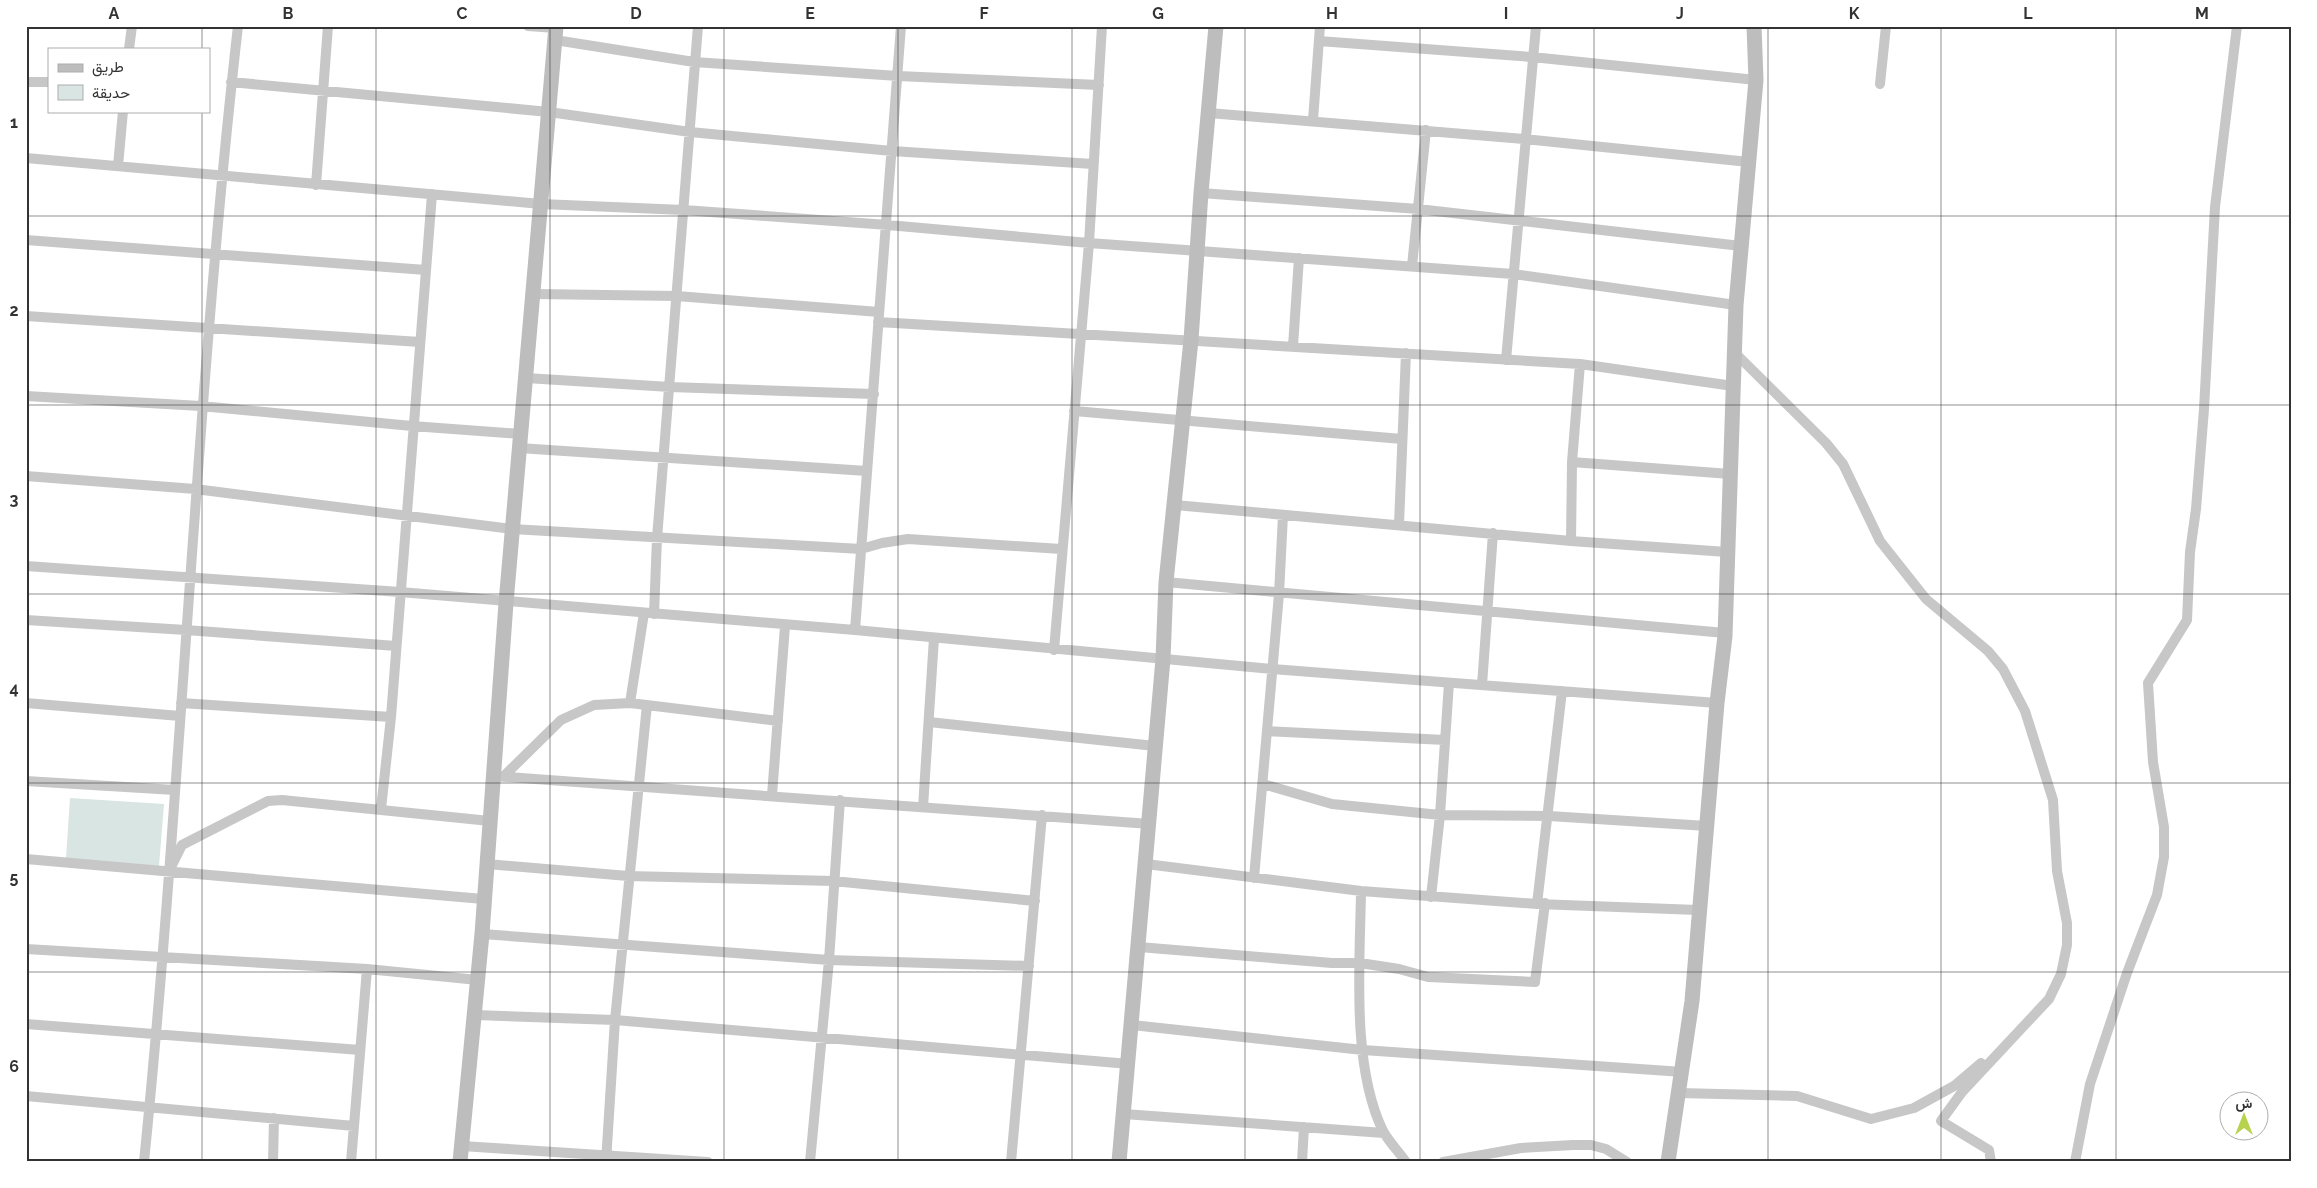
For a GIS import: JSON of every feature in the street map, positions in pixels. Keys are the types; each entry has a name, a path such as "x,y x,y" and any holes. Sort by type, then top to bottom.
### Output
{"street":[{"path":"130,48 132,26"},
{"path":"144,1162 175,790 201,406 220,177 238,26"},
{"path":"316,185 328,26"},
{"path":"528,26 694,62 898,76 1099,85"},
{"path":"630,703 649,614 657,538 698,26"},
{"path":"855,630 902,26"},
{"path":"1054,650 1061,550 1089,243 1102,26"},
{"path":"1119,1162 1150,824 1163,659 1166,582 1191,340 1196,251 1216,26"},
{"path":"1313,120 1320,26"},
{"path":"1506,360 1524,139 1536,26"},
{"path":"1668,1162 1683,1072 1692,1001 1698,910 1725,633 1736,305 1756,80 1754,26"},
{"path":"1880,84 1886,26"},
{"path":"2075,1162 2090,1084 2127,973 2157,896 2164,857 2164,827 2153,762 2148,683 2187,620 2190,552 2196,509 2204,409 2215,207 2238,26"},
{"path":"460,1162 475,1015 490,821 499,775 506,603 556,31"},
{"path":"1319,40 1532,57 1756,80"},
{"path":"26,82 48,82"},
{"path":"231,82 549,112 690,132 892,151 1093,164"},
{"path":"118,166 123,112"},
{"path":"1209,113 1426,130 1749,162"},
{"path":"1412,266 1426,130"},
{"path":"26,158 220,177 541,204 684,210 888,225 1089,243 1513,274 1736,305"},
{"path":"1201,193 1418,209 1741,246"},
{"path":"381,809 391,717 412,426 432,194"},
{"path":"26,240 426,270"},
{"path":"1292,346 1299,258"},
{"path":"534,294 677,296 1081,335 1580,364 1733,386"},
{"path":"26,316 208,326 420,342"},
{"path":"1734,352 1843,464 1880,542 1926,599 1988,651 2003,669 2025,711 2052,800 2057,871 2067,923 2066,945 2061,974 2049,999 1962,1092 1941,1120 1989,1150 1991,1162"},
{"path":"1399,524 1406,353"},
{"path":"1571,541 1572,462 1580,364"},
{"path":"526,378 670,387 874,394"},
{"path":"26,396 201,406 412,426 664,460 867,471"},
{"path":"1074,411 1402,439"},
{"path":"1572,462 1730,474"},
{"path":"26,476 196,489 406,514 512,529 861,549 882,543 908,540 1061,550"},
{"path":"1175,506 1399,524 1571,541 1727,552"},
{"path":"1254,878 1279,594 1283,515"},
{"path":"1482,686 1493,533"},
{"path":"26,566 400,592 506,603 855,630 1272,670 1717,703"},
{"path":"1166,582 1487,613 1725,633"},
{"path":"26,620 396,646"},
{"path":"772,796 785,626"},
{"path":"923,807 934,638"},
{"path":"1431,897 1440,815 1448,683"},
{"path":"1139,946 1332,963 1360,962 1428,977 1535,982 1562,692"},
{"path":"26,703 180,716"},
{"path":"499,775 561,720 594,705 630,703 778,721"},
{"path":"181,704 391,717"},
{"path":"607,1158 615,1020 624,945 628,876 647,705"},
{"path":"929,722 1156,746"},
{"path":"1267,731 1445,740"},
{"path":"499,775 1150,824"},
{"path":"26,781 175,790"},
{"path":"1262,784 1332,804 1440,815 1549,816 1707,826"},
{"path":"168,872 182,845 268,801 282,800 490,821"},
{"path":"810,1162 829,960 840,800"},
{"path":"1012,1162 1042,816"},
{"path":"26,859 484,899"},
{"path":"487,864 628,876 833,881 1035,901"},
{"path":"1146,864 1361,891 1431,897 1541,904 1698,910"},
{"path":"1361,891 1360,962 1363,1050 1375,1110 1384,1133 1406,1162"},
{"path":"482,934 829,960 1029,966"},
{"path":"26,949 367,969 478,980"},
{"path":"351,1162 367,969"},
{"path":"475,1015 615,1020 821,1036 1129,1064"},
{"path":"26,1024 360,1050"},
{"path":"1132,1025 1363,1050 1683,1072"},
{"path":"1679,1093 1797,1096 1871,1119 1914,1108 1954,1086 2010,1039"},
{"path":"26,1096 354,1126"},
{"path":"1124,1114 1384,1133"},
{"path":"273,1162 274,1118"},
{"path":"1302,1162 1304,1127"},
{"path":"1444,1162 1521,1148 1573,1144 1590,1144 1606,1149 1627,1162"},
{"path":"462,1146 607,1158 708,1162"}],"green space":[{"path":"70,798 164,804 159,866 66,858"}]}
